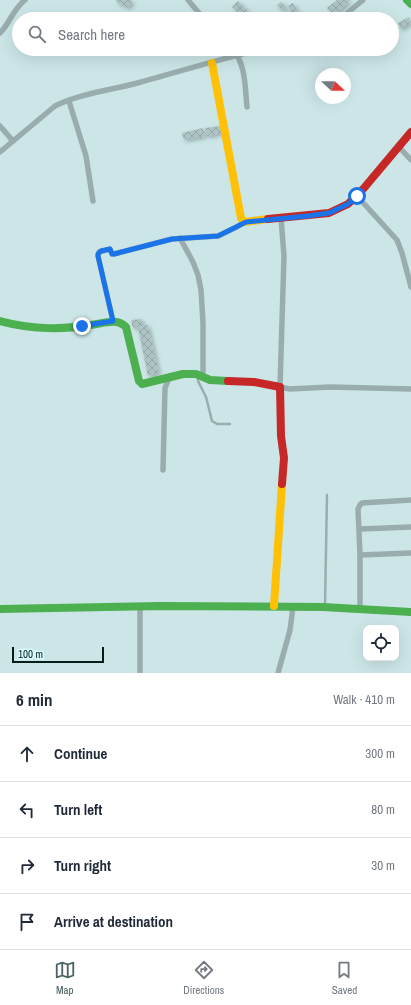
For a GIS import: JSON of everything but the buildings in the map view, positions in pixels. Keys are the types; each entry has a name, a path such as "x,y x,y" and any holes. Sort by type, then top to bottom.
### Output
{"street":[{"path":"14,12 18,5 25,0"},
{"path":"188,0 198,12"},
{"path":"348,12 363,0"},
{"path":"407,0 411,4"},
{"path":"0,33 12,15"},
{"path":"0,152 55,106 84,96 232,56"},
{"path":"239,56 244,77 247,106"},
{"path":"212,62 240,210 244,222"},
{"path":"69,101 86,156 93,201"},
{"path":"0,126 13,142"},
{"path":"113,321 98,254 101,251 110,249 112,254 114,254 180,238 218,236 244,222 329,213 348,204 357,196 411,132"},
{"path":"399,147 411,160"},
{"path":"357,196 396,240 402,253 411,287"},
{"path":"274,606 284,458 281,436 280,387 284,256 281,218"},
{"path":"180,238 193,262 198,275 201,290 203,323 201,376"},
{"path":"0,321 16,325 44,328 66,328 113,321 122,323 126,327 139,381 142,384 183,374 201,376 210,380 254,382 290,389 330,387 411,389"},
{"path":"163,470 165,388 171,376"},
{"path":"360,608 360,529 358,509 362,503 411,500"},
{"path":"360,529 411,527"},
{"path":"360,555 411,553"},
{"path":"140,606 140,673"},
{"path":"0,609 140,606 274,606 360,608 411,612"},
{"path":"278,673 290,630 293,607"}],"lane":[{"path":"201,376 198,381 206,397 212,421 217,424 230,424"},
{"path":"325,607 327,495"}],"traffic: fast":[{"path":"407,0 411,4"},
{"path":"0,321 25,326 48,328 84,326 109,322 120,323 126,327 139,381 142,384 183,374 196,374 210,380 228,381"},
{"path":"0,609 160,606 323,607 411,612"}],"traffic: slow":[{"path":"212,63 241,218 244,222 268,219"},
{"path":"274,606 282,484"}],"traffic: jam":[{"path":"268,219 329,213 348,204 364,188 411,132"},
{"path":"228,381 254,382 280,387 281,436 284,458 282,484"}],"route":[{"path":"82,326 113,321 98,256 99,252 101,251 110,249 112,254 114,254 172,239 220,236 244,222 329,213 348,204 357,196"}]}
